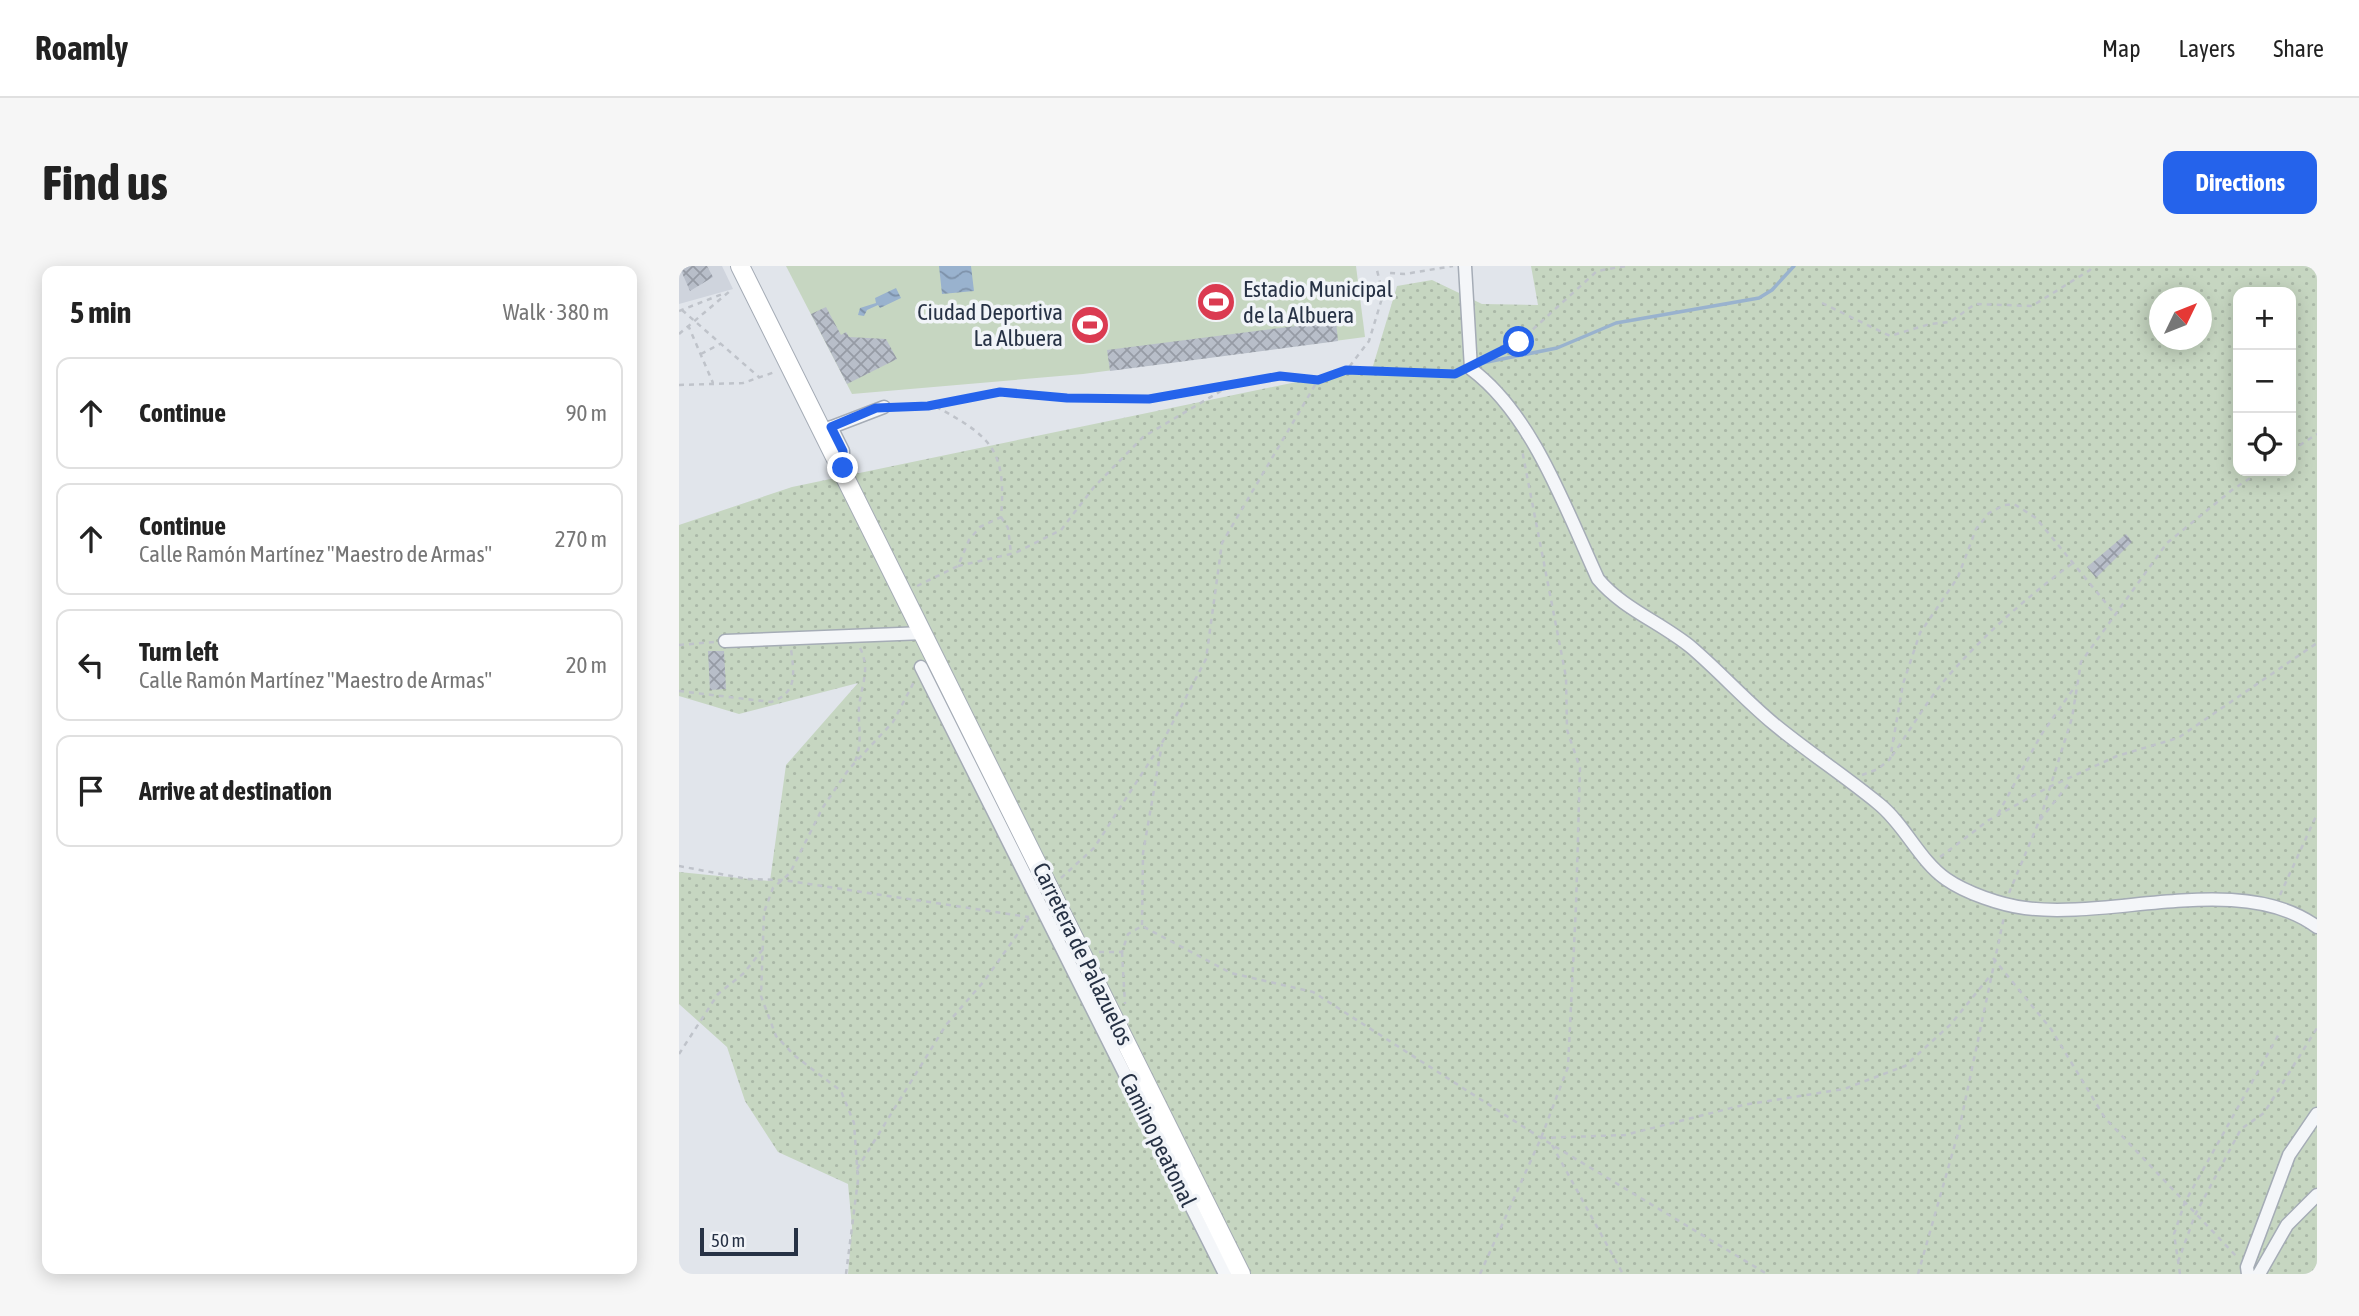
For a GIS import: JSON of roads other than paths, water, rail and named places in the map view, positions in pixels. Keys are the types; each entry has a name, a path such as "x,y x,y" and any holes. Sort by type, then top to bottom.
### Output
{"street":[{"name":"Carretera de Palazuelos","path":"740,266 827,429 843,468 1241,1274"},
{"path":"1465,266 1471,369 1512,409 1551,477 1598,579 1609,592 1690,646 1773,723 1882,806 1937,872 1963,889 2023,908 2074,911 2157,901 2250,903 2306,919 2317,927"},
{"path":"827,429 884,407"},
{"path":"725,641 924,633"},
{"name":"Camino peatonal","path":"921,667 1225,1274"},
{"path":"2247,1270 2289,1154 2317,1114"},
{"path":"2259,1274 2287,1225 2317,1195"}],"water":[{"path":"939,266 971,266 974,291 942,294"},
{"path":"896,288 901,298 880,308 878,305 867,310 864,316 858,315 860,308 876,303 875,298"}],"waterway":[{"path":"1482,363 1557,348 1616,323 1759,298 1772,290 1794,266"}],"place":[{"name":"Estadio Municipal de la Albuera","path":"1216,302"},
{"name":"Ciudad Deportiva La Albuera","path":"1090,325"}]}
